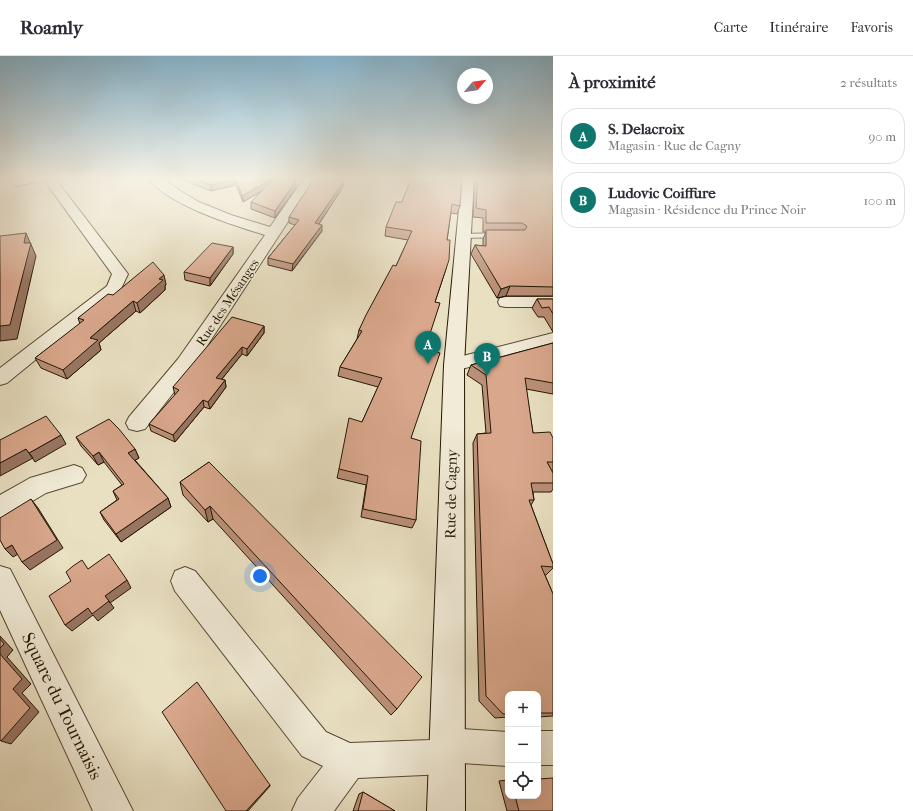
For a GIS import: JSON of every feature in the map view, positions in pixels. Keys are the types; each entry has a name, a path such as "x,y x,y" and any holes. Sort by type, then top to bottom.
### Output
{"street":[{"path":"0,378 114,288 120,274 74,212"},
{"path":"213,212 274,233"},
{"name":"Rue des Mésanges","path":"137,423 185,364 288,212"},
{"name":"Rue de Cagny","path":"446,811 454,365 466,212"},
{"path":"506,302 553,302"},
{"path":"454,365 553,339"},
{"path":"0,507 39,485 74,475"},
{"name":"Square du Tournaisis","path":"0,579 111,809 114,811"},
{"path":"185,581 314,744 349,761 446,751 505,749"},
{"path":"541,748 553,748"},
{"path":"311,811 349,761"}],"lane":[{"path":"464,236 510,235"}],"building":[{"path":"292,212 322,212 315,223 322,225 293,264 268,258 299,220 289,217"},
{"path":"392,212 451,212 447,240 450,240 449,260 435,302 440,303 425,349 440,353 411,438 421,441 416,520 363,509 368,476 339,469 349,418 362,422 382,378 340,367 362,331 359,330 366,315 393,265 396,266 412,231 386,227"},
{"path":"486,212 553,212 553,287 510,286 501,289 475,245 486,246 486,230 525,230 527,226 522,223 486,223"},
{"path":"26,233 24,243 31,243 10,325 0,326 0,236"},
{"path":"212,243 233,247 210,278 184,272"},
{"path":"153,262 164,275 159,279 163,280 137,303 133,301 90,338 98,340 63,370 35,358 84,320 78,318 108,294 113,295"},
{"path":"537,299 553,299 553,314 549,307 542,308"},
{"path":"232,317 264,326 247,349 242,347 216,378 225,380 208,402 203,400 173,435 149,424 179,390 173,387"},
{"path":"553,343 553,383 525,378 533,433 550,432 553,438 553,462 547,462 553,473 553,483 531,483 534,500 529,500 553,564 553,567 541,566 553,594 553,713 541,713 541,691 505,691 505,714 503,714 486,696 477,434 491,433 486,375 471,365"},
{"path":"46,416 61,435 29,453 26,449 0,463 0,440"},
{"path":"109,419 135,449 128,453 168,498 116,534 100,512 119,499 113,491 124,484 99,452 93,456 76,437"},
{"path":"209,462 422,677 397,709 210,506 205,510 180,482"},
{"path":"31,499 57,540 22,562 12,545 5,549 0,540 0,518"},
{"path":"109,554 127,580 105,596 109,601 92,614 88,608 65,625 49,596 71,581 66,572 73,566 82,560 88,569"},
{"path":"0,639 4,644 0,648"},
{"path":"0,654 22,679 13,689 30,708 1,741 0,740"},
{"path":"197,682 270,785 246,811 226,811 162,712"},
{"path":"553,778 553,811 519,811 516,799 541,799 541,779"},
{"path":"363,792 395,811 358,811"}],"place":[{"name":"S. Delacroix","path":"428,364"},
{"name":"Ludovic Coiffure","path":"487,376"}]}
